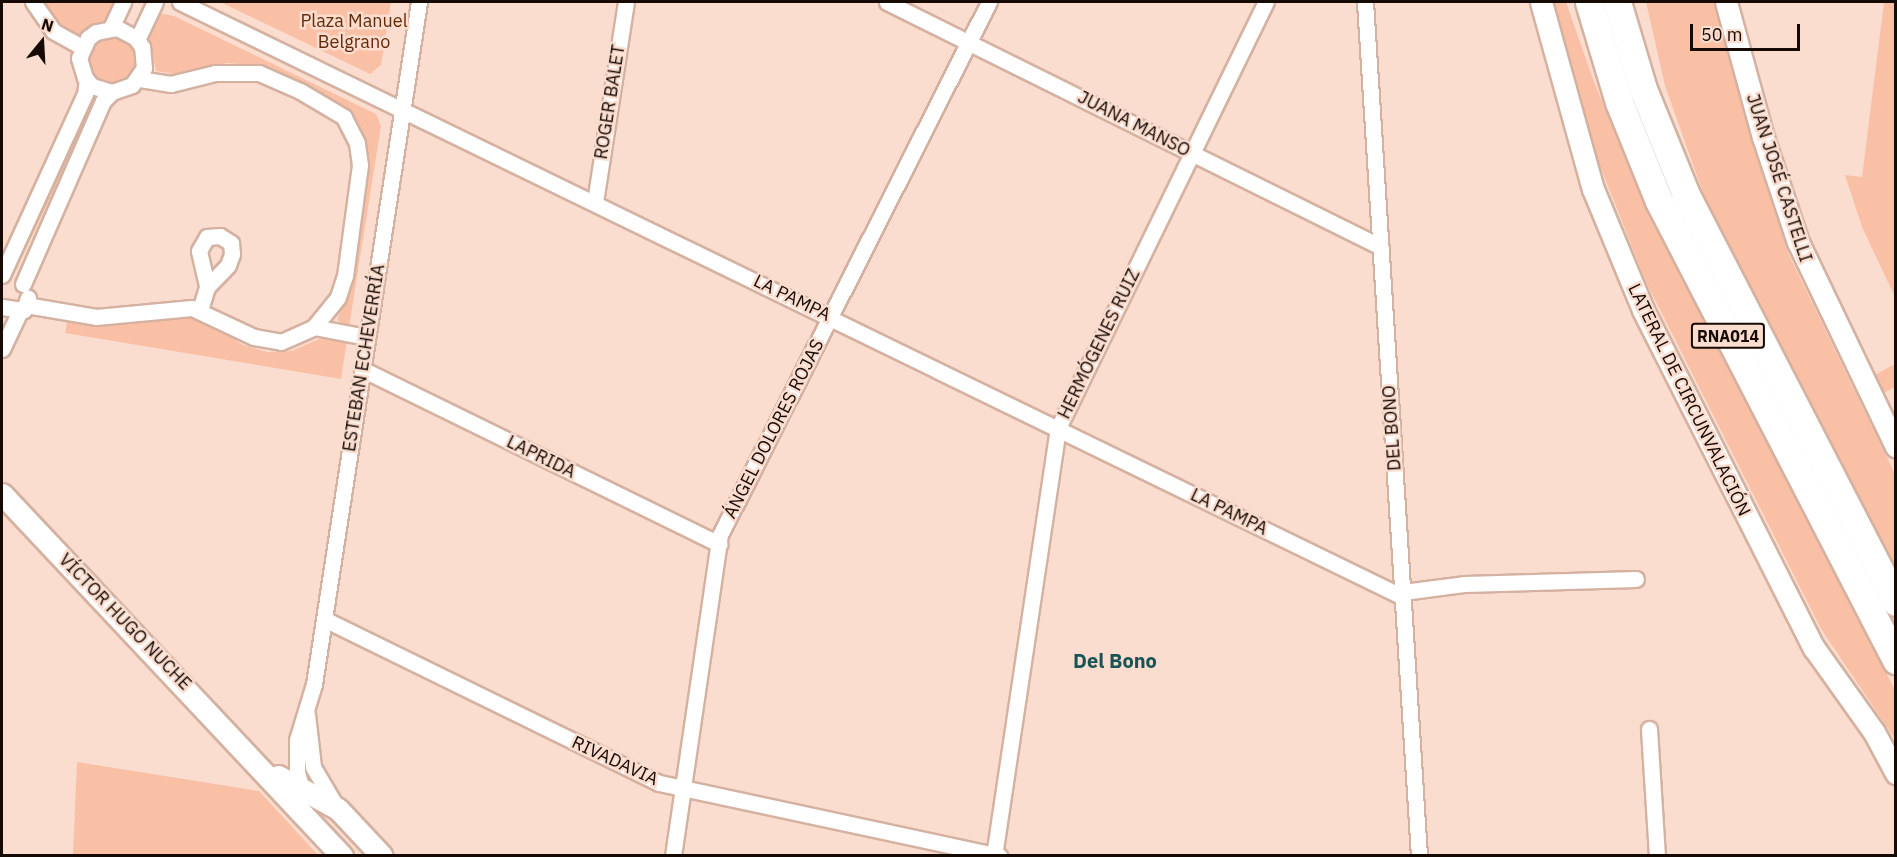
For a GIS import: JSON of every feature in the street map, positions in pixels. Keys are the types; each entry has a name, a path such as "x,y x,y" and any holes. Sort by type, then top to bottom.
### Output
{"highway":[{"name":"RNA014","path":"1589,2 1619,102 1659,201 1896,660"},
{"name":"RNA014","path":"1617,2 1643,89 1698,221 1896,602"},
{"path":"1634,2 1661,135"}],"street":[{"path":"33,2 52,31 82,47"},
{"path":"111,28 123,2"},
{"path":"137,40 155,2"},
{"name":"LA PAMPA","path":"180,2 1403,595"},
{"name":"ESTEBAN ECHEVERRÍA","path":"342,855 313,825 302,792 296,749 307,714 324,619 419,2"},
{"name":"ROGER BALET","path":"595,202 626,2"},
{"name":"JUANA MANSO","path":"887,2 1381,247"},
{"name":"ÁNGEL DOLORES ROJAS","path":"673,855 719,544 989,2"},
{"name":"HERMÓGENES RUIZ","path":"996,855 1058,428 1266,2"},
{"name":"DEL BONO","path":"1365,2 1419,855"},
{"name":"LATERAL DE CIRCUNVALACIÓN","path":"1541,2 1587,171 1632,286 1814,648 1874,732 1896,773"},
{"name":"JUAN JOSÉ CASTELLI","path":"1726,2 1789,219 1896,447"},
{"path":"111,28 127,31 137,40 144,57 138,79 123,91 102,91 87,80 81,68 82,47 96,32 111,28"},
{"path":"2,307 96,317 200,310 264,340 291,340 314,327 334,305 345,276 360,165 357,142 349,124 323,103 259,73 215,73 171,84 138,79"},
{"path":"23,284 12,276 2,275 86,94 87,80"},
{"path":"2,349 23,308 23,284 103,101 112,92"},
{"path":"200,310 207,287"},
{"path":"314,327 368,337"},
{"name":"LAPRIDA","path":"362,369 719,544"},
{"name":"VÍCTOR HUGO NUCHE","path":"2,494 248,751 285,783 302,792"},
{"path":"1403,595 1466,584 1636,579"},
{"name":"RIVADAVIA","path":"324,619 659,783 996,855"},
{"name":"ESTEBAN ECHEVERRÍA","path":"307,714 313,767 338,809 382,855"},
{"path":"1649,729 1657,855"},
{"name":"VÍCTOR HUGO NUCHE","path":"248,751 259,768 313,825"},
{"name":"ESTEBAN ECHEVERRÍA","path":"302,792 338,809"}],"green space":[{"path":"41,2 115,2 105,23 78,37 56,22"},
{"name":"Plaza Manuel Belgrano","path":"220,2 391,2 381,65 370,74"},
{"path":"1554,2 1566,2 1594,82 1650,214 1895,690 1895,739 1821,629 1646,282 1598,161"},
{"path":"1646,2 1714,2 1788,253 1895,474 1895,570 1707,204 1665,86"},
{"path":"1884,2 1896,2 1895,297 1862,227 1845,175 1862,177"},
{"path":"163,14 174,16 376,114 381,126 349,327 337,320 348,294 366,175 365,146 358,128 331,100 260,66 227,63 180,75 156,71 149,35 155,16"},
{"path":"112,35 130,42 137,60 130,78 112,85 94,78 87,60 94,42"},
{"path":"96,95 98,98 18,265 92,96"},
{"path":"181,317 208,322 243,345 267,352 292,351 319,339 347,340 341,379 65,333 67,322 124,325"},
{"path":"1895,364 1895,387 1882,394 1873,376"},
{"path":"77,762 259,791 318,855 73,855"}],"district":[{"name":"Del Bono","path":"1115,660"}]}
